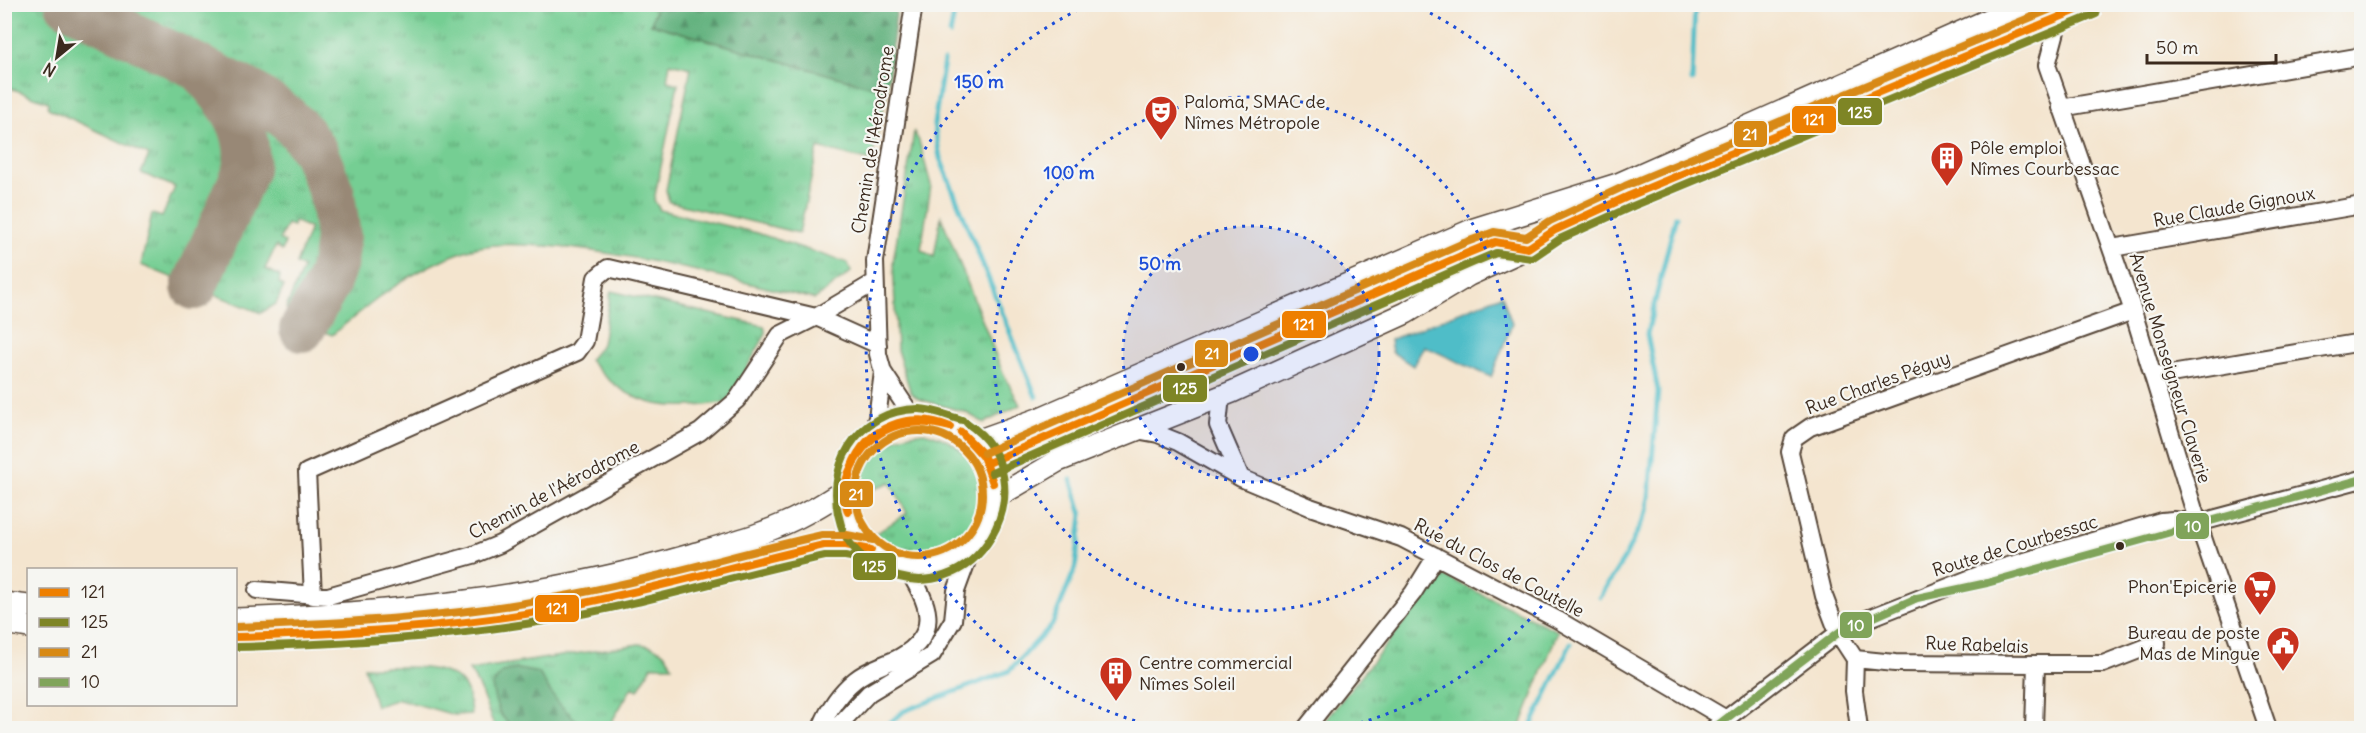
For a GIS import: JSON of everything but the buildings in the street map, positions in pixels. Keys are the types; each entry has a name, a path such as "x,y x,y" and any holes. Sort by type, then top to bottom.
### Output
{"main road":[{"path":"972,440 985,438 1038,419 1474,229 1618,184 2024,4"},
{"path":"995,498 1058,461 1221,396 1406,313 1469,275 1528,248 1555,230 2059,20 2092,4"},
{"path":"914,419 945,423 972,440 988,463 994,478 995,498 992,518 983,535 971,550 940,566 923,569 906,568 887,561 871,550 856,533 847,512 845,490 852,461 870,438 898,422 914,419"},
{"path":"237,619 340,616 478,601 632,572 751,537 810,511 845,490"},
{"path":"237,637 350,634 499,618 594,601 824,545 871,550"},
{"path":"4,603 27,606"},
{"path":"4,623 27,627"}],"street":[{"name":"Chemin de l'Aérodrome","path":"870,438 877,418 883,372 878,345 876,246 914,4"},
{"name":"Avenue Monseigneur Claverie","path":"2059,20 2047,65 2133,311 2198,523 2268,729"},
{"path":"2061,108 2361,56"},
{"name":"Rue Claude Gignoux","path":"2112,248 2361,205"},
{"path":"313,596 308,472 577,352 585,341 596,278 603,270 612,267 816,317 878,345"},
{"name":"Chemin de l'Aérodrome","path":"257,590 313,596 338,594 473,555 558,514 700,432 737,400 780,335 816,317 875,282"},
{"name":"Rue Charles Péguy","path":"1855,659 1838,633 1824,596 1790,452 1794,438 1810,427 2133,311"},
{"path":"2153,377 2361,342"},
{"name":"Chemin de l'Aérodrome","path":"883,372 914,419"},
{"path":"1221,396 1218,425 1241,478"},
{"name":"Rue du Clos de Coutelle","path":"1136,430 1158,434 1178,442 1241,478 1310,507 1401,537 1558,620 1720,724"},
{"name":"Route de Courbessac","path":"1720,724 1838,633 1917,598 1990,571 2161,522 2173,520 2198,523 2361,479"},
{"path":"836,729 869,693 932,655 953,620 956,591 971,550"},
{"path":"1306,729 1413,593 1436,556"},
{"path":"821,729 835,700 856,679 900,656 923,636 928,610 925,596 906,568"},
{"path":"2036,664 2103,664 2157,643"},
{"path":"1855,659 1854,691 1859,729"},
{"name":"Rue Rabelais","path":"1855,659 1896,663 2036,664 2034,729"}],"green space":[{"path":"657,4 651,24 887,91 871,161 818,148 799,233 669,202 666,190 691,68 670,63 667,81 678,84 654,200 660,210 757,233 848,263 851,272 815,299 615,254 547,246 493,245 462,252 409,277 332,335 290,319 286,308 303,268 296,264 310,228 294,221 293,226 287,224 280,239 285,243 282,251 276,246 265,269 280,276 279,283 284,286 276,304 261,313 141,265 152,214 162,217 175,187 141,173 149,155 48,108 48,102 5,86 5,5"},
{"path":"657,5 897,5 887,91 651,24"},
{"path":"914,132 919,141 931,185 921,250 934,257 941,216 1003,373 1020,405 984,423 965,412 919,399 911,393 897,350 893,262"},
{"path":"611,291 764,326 766,334 727,402 686,406 651,403 619,388 589,360 602,344"},
{"path":"924,432 957,447 976,470 980,495 974,520 958,541 935,552 906,552 874,535 907,513 890,482 858,497 864,470 877,450 896,438"},
{"path":"1442,575 1558,631 1520,728 1319,728"},
{"path":"639,644 659,650 667,656 672,666 652,666 638,690 632,687 608,728 591,729 574,721 560,706 539,673 508,723 517,728 496,728 478,685 469,670"},
{"path":"364,667 422,668 450,674 460,681 467,691 471,714 454,715 399,699 376,706"},
{"path":"518,669 539,673 560,704 588,728 517,728 506,720 497,706 492,686 502,672"}],"water":[{"path":"1502,295 1512,324 1491,377 1424,346 1413,366 1392,352 1390,340"}],"waterway":[{"path":"950,34 956,4"},
{"path":"1692,81 1695,4"},
{"path":"944,61 934,124 940,158 1036,397"},
{"path":"1600,597 1625,557 1648,509 1658,391 1647,334 1676,216"},
{"path":"884,728 904,711 1009,671 1052,625 1075,569 1082,515 1071,480"},
{"path":"1530,728 1571,643"}],"taxiway":[{"path":"68,4 251,93 285,116 301,132 315,152 332,194 338,236 335,262 327,285 302,329"},
{"path":"194,287 246,170 247,155 237,117 203,73"}],"transit line":[{"name":"21","path":"984,453 1464,243 1494,232 1526,237 1550,221 1625,186 2063,4"},
{"name":"121","path":"988,463 1468,253 1495,242 1528,248 1555,230 1629,196 2091,4"},
{"name":"125","path":"992,473 1496,253 1532,258 1560,239 1633,206 2096,14"},
{"name":"125","path":"962,420 924,409 896,412 877,420 861,431 849,446 841,464 837,483 837,504 841,525 843,532 856,550 879,569 914,580 945,576 972,560 991,537 1002,508 1003,478 992,448 967,423"},
{"name":"121","path":"851,468 867,441 892,425 920,420 950,427"},
{"name":"121","path":"851,468 869,442 892,427 919,422 950,427"},
{"name":"21","path":"919,431 943,436 963,450 977,470 982,494 977,518 963,538 943,552 919,557 895,552 875,538 861,518 856,494 861,470 875,450 895,436 919,431"},
{"name":"121","path":"961,432 983,454 993,483"},
{"name":"121","path":"961,432 983,456 993,483"},
{"name":"121","path":"848,512 845,490 851,468"},
{"name":"121","path":"848,512 846,489 851,468"},
{"name":"10","path":"1714,728 1838,633 1917,598 1987,583 2362,479"},
{"name":"21","path":"237,627 353,621 470,611 617,585 822,535 847,535 873,540"},
{"name":"121","path":"237,637 393,629 510,616 618,596 824,545 846,545 871,550"},
{"name":"125","path":"237,647 393,639 511,626 619,606 825,556 845,556 869,560"}],"place":[{"name":"Paloma, SMAC de Nîmes Métropole","path":"1161,141"},
{"name":"Pôle emploi Nîmes Courbessac","path":"1947,187"},
{"name":"Phon'Epicerie","path":"2260,616"},
{"name":"Bureau de poste Mas de Mingue","path":"2283,672"},
{"name":"Centre commercial Nîmes Soleil","path":"1116,702"}]}
